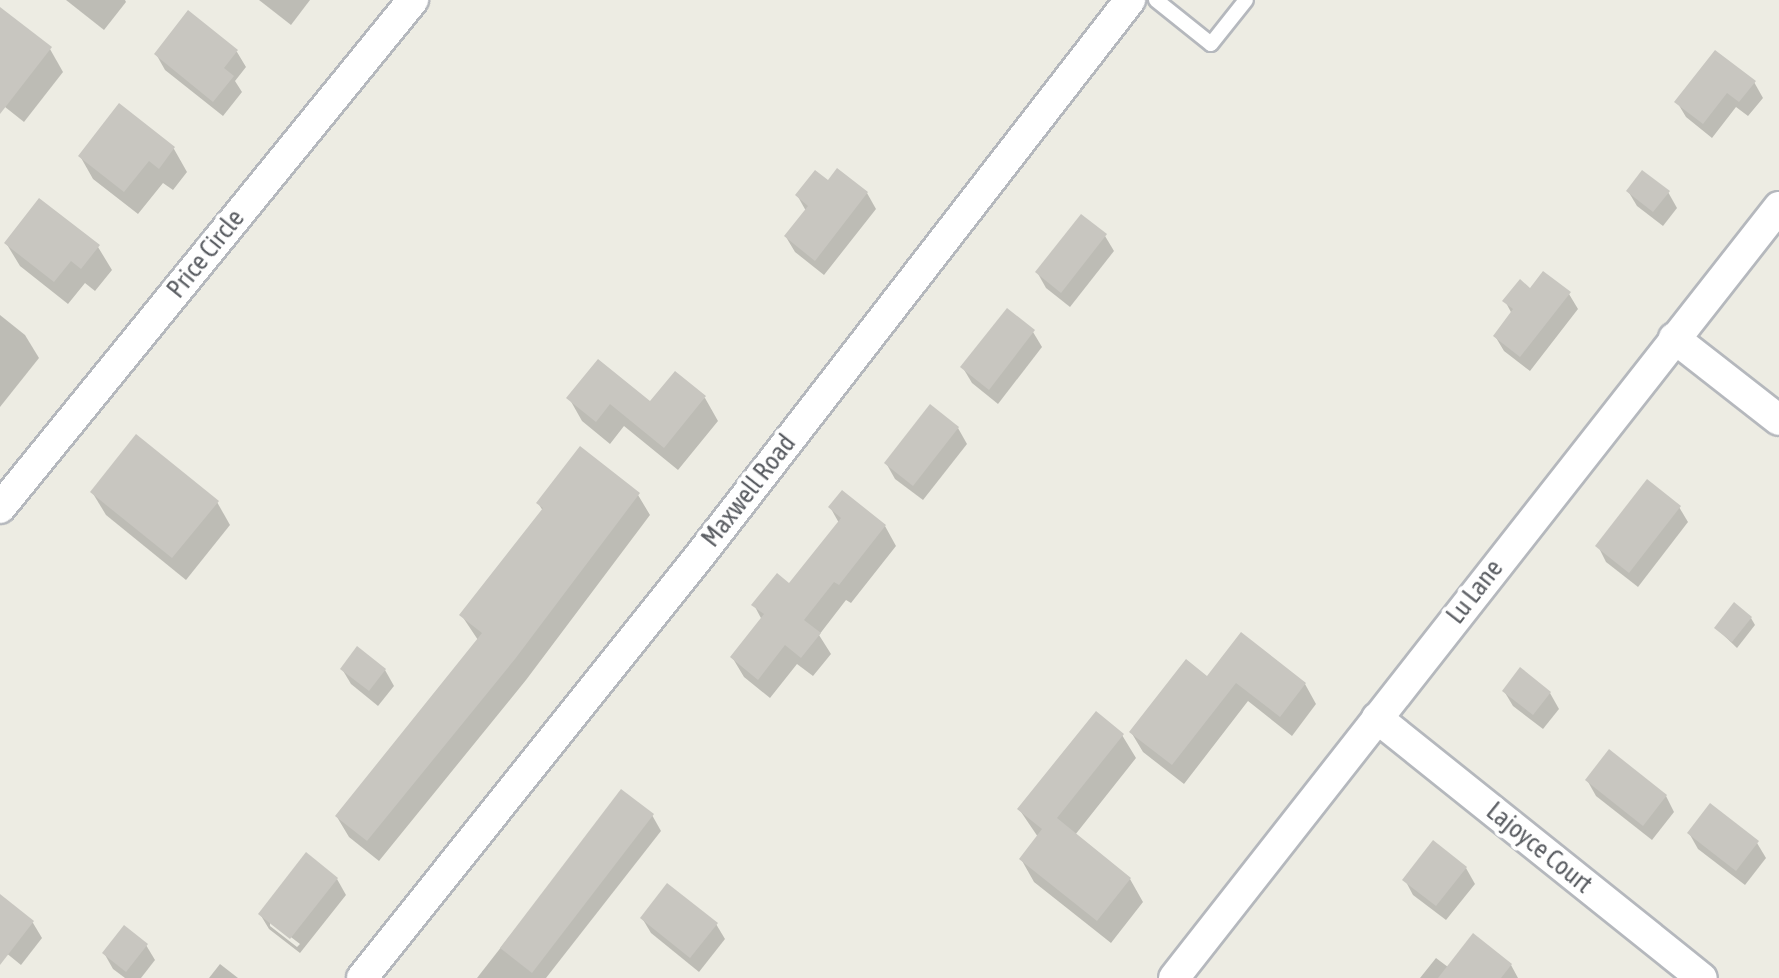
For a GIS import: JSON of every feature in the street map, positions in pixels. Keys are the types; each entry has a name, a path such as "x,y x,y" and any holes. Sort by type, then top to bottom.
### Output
{"street":[{"name":"Price Circle","path":"0,508 413,0"},
{"name":"Maxwell Road","path":"362,978 701,554 1130,0"},
{"name":"Lu Lane","path":"1174,978 1779,207"},
{"path":"1674,338 1779,420"},
{"name":"Lajoyce Court","path":"1377,718 1702,978"}],"lane":[{"path":"1156,0 1211,44 1246,0"}],"building":[{"path":"0,7 52,47 0,114"},
{"path":"188,10 238,50 224,68 234,76 213,102 154,54"},
{"path":"1715,50 1756,81 1739,102 1727,93 1703,124 1674,102"},
{"path":"119,103 175,147 159,169 149,161 124,192 78,156"},
{"path":"837,168 868,192 815,261 784,236 808,206 795,195 815,170 828,180"},
{"path":"1642,170 1670,191 1653,212 1626,191"},
{"path":"39,198 100,245 81,269 71,261 54,282 4,243"},
{"path":"1081,214 1107,234 1061,293 1035,272"},
{"path":"1543,271 1571,292 1520,357 1493,336 1513,309 1502,301 1520,279 1530,288"},
{"path":"1007,308 1035,330 989,390 960,367"},
{"path":"598,359 650,401 675,371 706,396 664,448 610,404 596,422 566,398"},
{"path":"930,404 959,427 913,486 884,463"},
{"path":"136,434 219,501 172,558 90,492"},
{"path":"580,446 640,493 515,659 367,841 335,816 482,633 459,615 543,508 536,503"},
{"path":"1647,479 1681,506 1629,573 1595,546"},
{"path":"842,490 886,525 839,585 834,582 804,620 821,633 801,658 785,645 758,680 730,657 764,614 751,605 777,573 789,583 841,518 828,507"},
{"path":"1734,602 1752,617 1732,642 1714,628"},
{"path":"1241,632 1306,683 1280,717 1236,683 1172,765 1129,732 1186,659 1207,676"},
{"path":"357,646 386,669 369,691 340,669"},
{"path":"1520,667 1551,692 1533,715 1502,691"},
{"path":"1096,711 1124,734 1057,818 1131,878 1097,921 1019,859 1042,829 1017,809"},
{"path":"1609,749 1667,795 1643,826 1585,780"},
{"path":"621,789 654,814 532,973 500,948"},
{"path":"1710,803 1759,841 1736,871 1687,833"},
{"path":"1433,840 1467,867 1436,906 1402,880"},
{"path":"306,852 338,878 290,939 258,914"},
{"path":"667,883 718,923 690,958 640,918"},
{"path":"0,894 34,921 0,965"},
{"path":"124,925 148,944 126,972 102,953"},
{"path":"1473,933 1512,964 1501,978 1438,978"}]}
